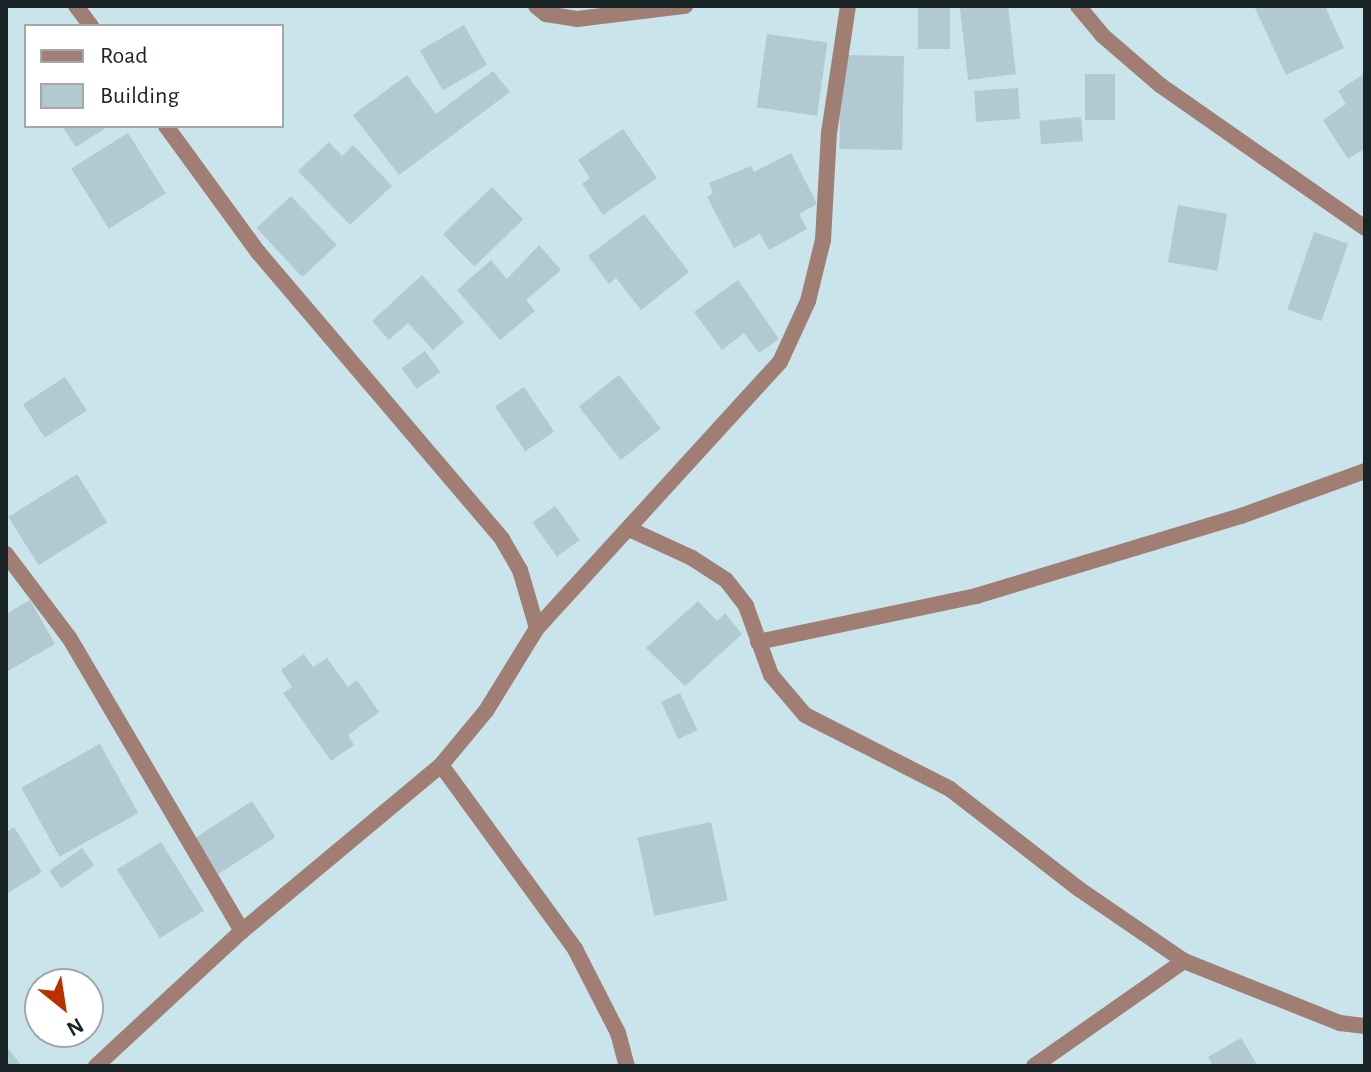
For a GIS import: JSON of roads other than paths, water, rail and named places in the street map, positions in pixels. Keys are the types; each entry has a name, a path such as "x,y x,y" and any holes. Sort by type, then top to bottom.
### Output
{"street":[{"path":"76,6 90,24"},
{"path":"536,6 546,14 577,19 685,6"},
{"path":"96,1066 242,931 441,765 486,711 537,628 780,362 808,301 823,240 829,133 848,6"},
{"path":"1078,6 1102,35 1160,85 1365,228"},
{"path":"167,128 258,252 502,539 520,570 537,628"},
{"path":"758,642 976,596 1241,516 1365,471"},
{"path":"629,529 692,558 726,580 746,606 771,675 805,715 950,789 1079,889 1184,961 1340,1023 1365,1026"},
{"path":"6,554 70,639 242,931"},
{"path":"441,765 575,949 618,1033 627,1066"},
{"path":"1034,1066 1184,961"}]}
